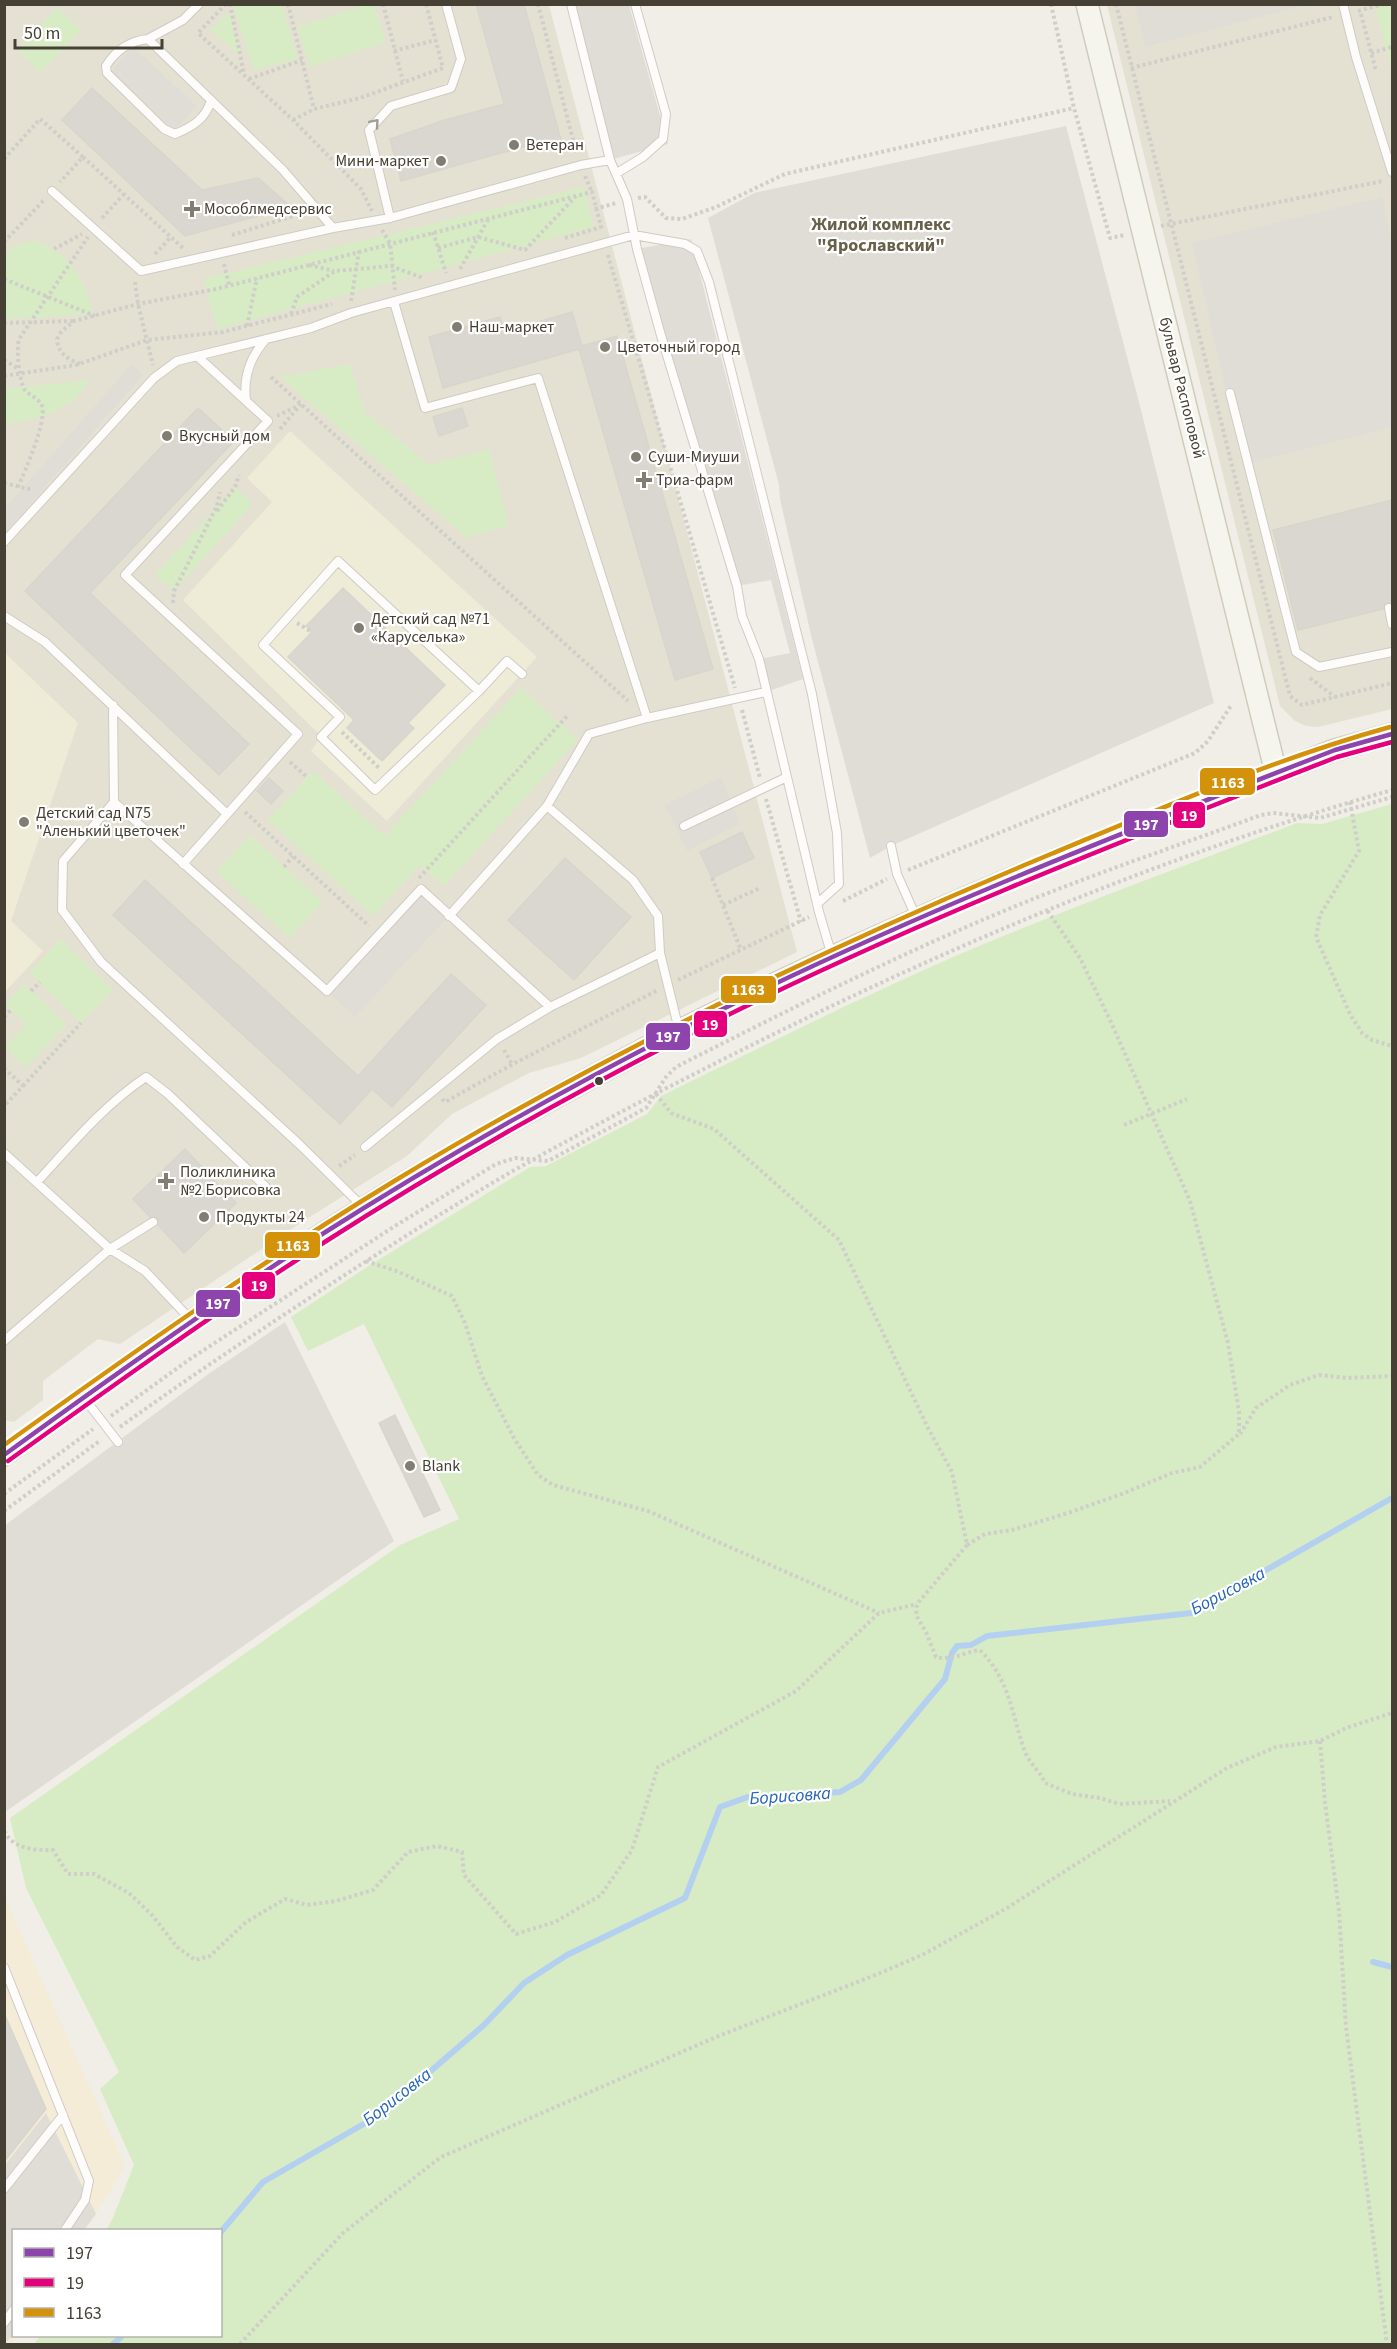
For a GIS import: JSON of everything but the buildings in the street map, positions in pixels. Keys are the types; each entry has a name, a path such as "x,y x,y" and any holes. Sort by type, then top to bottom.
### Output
{"street":[{"name":"бульвар Распоповой","path":"1087,4 1276,773"},
{"path":"4,1455 192,1321 364,1208 521,1117 680,1031 916,918 1032,869 1335,750 1392,734"}],"lane":[{"path":"199,4 183,20 148,39 135,41 120,49 112,55 106,66 111,78 164,129 175,134 198,122 205,115 211,100"},
{"path":"390,218 369,130 391,106 452,88 461,59 446,4"},
{"path":"571,4 610,160 627,199 634,235 660,332 737,586 742,616 759,659 818,908 832,957"},
{"path":"616,173 643,157 663,139 666,114 635,4"},
{"path":"1343,4 1356,57 1390,157 1392,172"},
{"path":"148,39 283,170 333,228"},
{"path":"52,191 141,271 333,228 390,218 581,165 610,160"},
{"path":"4,542 160,373 177,361 311,328 351,314 634,235 686,244 697,251 709,282 812,694 837,832 839,884 818,908"},
{"path":"394,302 425,408 538,378 647,718"},
{"path":"246,400 245,380 248,370 255,352 267,338"},
{"path":"183,864 298,734 125,574 268,421 197,356"},
{"path":"1230,393 1296,652 1319,667 1392,652"},
{"path":"479,692 338,561 263,645 340,717 321,737 375,790 479,692 507,661 522,674"},
{"path":"1389,608 1392,624"},
{"path":"4,616 45,642 226,813"},
{"path":"449,916 547,806 589,734 647,718 766,692"},
{"path":"113,705 114,802 63,861 62,909 101,962 364,1208"},
{"path":"684,826 787,777"},
{"path":"114,802 327,991 421,890 550,1007"},
{"path":"547,806 633,880 658,916 660,953 680,1031"},
{"path":"891,846 897,874 916,918"},
{"path":"365,1147 497,1039 550,1007 660,953"},
{"path":"38,1182 72,1143 124,1092 146,1077 168,1094 266,1187"},
{"path":"4,1153 110,1249 145,1271 192,1321"},
{"path":"4,1341 110,1249 153,1222"},
{"path":"84,1398 118,1442"},
{"path":"4,1967 89,2181 85,2200 66,2229"},
{"path":"4,2189 63,2115"}],"path":[{"path":"228,4 244,74"},
{"path":"228,4 198,33 293,120 361,189 390,243 395,287 394,302"},
{"path":"288,4 314,109"},
{"path":"383,4 403,81"},
{"path":"293,120 314,109 360,98 443,68 426,4"},
{"path":"538,4 572,142"},
{"path":"1051,4 1074,108 1110,238"},
{"path":"1359,4 1377,75"},
{"path":"1131,68 1384,4"},
{"path":"394,51 435,40"},
{"path":"1356,57 1392,46"},
{"path":"249,80 302,60"},
{"path":"645,197 666,218 682,219 716,207 785,174 1074,108"},
{"path":"4,159 40,119 184,249 195,246"},
{"path":"4,242 83,157"},
{"path":"1170,224 1392,179"},
{"path":"4,323 74,321 138,304 216,289 592,192 801,922"},
{"path":"525,250 576,196"},
{"path":"227,237 293,216 299,204 294,197"},
{"path":"460,269 489,218"},
{"path":"558,240 602,227"},
{"path":"433,232 446,273"},
{"path":"160,373 153,365 134,284 141,271 171,237"},
{"path":"438,248 478,237 525,250"},
{"path":"18,487 43,413 39,401 23,388 17,345 30,322 83,245"},
{"path":"514,253 536,247"},
{"path":"351,314 358,251"},
{"path":"309,264 335,271 391,266 424,279"},
{"path":"435,276 470,266"},
{"path":"291,315 297,297 335,271"},
{"path":"247,326 257,278"},
{"path":"4,279 96,316"},
{"path":"424,279 426,293"},
{"path":"415,282 424,279"},
{"path":"384,290 405,285"},
{"path":"4,376 80,364 147,340 223,332 362,296"},
{"path":"74,321 61,332 57,339 57,346 64,355 80,364"},
{"path":"4,360 21,372"},
{"path":"271,376 647,718"},
{"path":"268,421 301,405"},
{"path":"272,437 301,405"},
{"path":"172,619 174,591 218,507 223,468"},
{"path":"210,521 235,487 236,478 244,470"},
{"path":"4,483 46,496"},
{"path":"434,1091 445,1102 513,1064 668,985 801,922 818,908 1195,753 1208,741 1232,704"},
{"path":"411,886 568,715"},
{"path":"321,737 341,731 383,772"},
{"path":"280,754 307,777"},
{"path":"200,1369 366,1261 533,1159 656,1094 889,979 1047,910 1299,817 1392,790"},
{"path":"4,1494 190,1359 394,1226 496,1164 515,1158 548,1161 646,1108 666,1077 676,1067 885,964 1032,900 1261,815 1273,813 1320,818 1392,798"},
{"path":"1350,802 1359,851 1320,915 1316,938 1350,1014 1362,1033 1372,1040 1392,1046"},
{"path":"235,803 379,935"},
{"path":"284,867 293,856"},
{"path":"712,878 741,950"},
{"path":"723,905 760,888"},
{"path":"1047,910 1080,958 1190,1201 1228,1343 1239,1412 1239,1434"},
{"path":"32,991 40,982"},
{"path":"4,1017 11,1010"},
{"path":"4,1106 81,1023"},
{"path":"4,1068 23,1086"},
{"path":"656,1094 671,1113 714,1129 839,1240 927,1426 952,1472 967,1545"},
{"path":"1124,1125 1187,1099"},
{"path":"328,1173 365,1147"},
{"path":"366,1261 399,1272 452,1296 465,1323 482,1376 514,1438 538,1476 553,1485 648,1510 879,1613"},
{"path":"1173,1801 1119,1804 1100,1798 1072,1794 1045,1783 1040,1771 1030,1762 1025,1751 1016,1717 995,1666 980,1650 958,1654 955,1658 936,1657 916,1615 917,1604 967,1545 985,1534 1012,1530 1071,1512 1172,1473 1200,1467 1239,1434 1256,1408 1290,1385 1319,1375 1347,1378 1392,1376"},
{"path":"4,1831 9,1839 28,1850 53,1850 68,1874 94,1874 129,1893 152,1915 177,1947 195,1960 210,1956 246,1922 285,1899 307,1905 336,1901 373,1890 408,1852 437,1846 462,1852 464,1875 516,1934 555,1922 601,1895 632,1850 658,1767 796,1692 879,1613 917,1604"},
{"path":"240,2344 343,2233 441,2157 716,2037 868,1979 924,1954 1007,1908 1227,1768 1276,1747 1320,1741 1346,1728 1392,1713"},
{"path":"1320,1741 1325,1802 1339,1911 1346,2027 1369,2189 1387,2344"}],"shaded area":[{"path":"1135,4 1306,4 1306,5 1145,47"},
{"path":"4,5 549,5 797,952 581,1058 529,1073 452,1114 407,1156 305,1220 120,1344 98,1339 43,1381 43,1400 14,1422 4,1420"},
{"path":"571,5 629,5 668,144 610,160"},
{"path":"1107,5 1392,5 1392,709 1318,727 1306,726 1295,721 1280,706"},
{"path":"133,47 197,106 174,130 111,71"},
{"path":"1066,126 1140,406 1214,703 891,846 870,858 812,639 780,499 779,485 708,218 754,193"},
{"path":"1382,197 1392,242 1392,427 1243,465 1192,243"},
{"path":"691,239 803,679 766,692 759,659 790,653 771,580 737,586 637,249"},
{"path":"131,365 143,375 5,533 5,508"},
{"name":"Детский сад №71 «Каруселька»","path":"290,431 537,657 387,821 311,751 321,736 183,600 272,502 247,478"},
{"name":"Детский сад N75 \"Аленький цветочек\"","path":"5,653 78,723 11,921 43,951 5,992"},
{"path":"721,777 740,823 687,851 665,805"},
{"path":"421,889 449,916 355,1017 327,991"},
{"path":"285,1322 394,1541 5,1812 4,1526 207,1375"},
{"path":"4,1895 125,2166 87,2229 12,2229 12,2337 15,2337 10,2344 4,2344"},
{"path":"46,2113 96,2214 85,2229 12,2229 12,2336 4,2344 4,2166"}],"green space":[{"path":"233,5 282,5 298,59 254,70"},
{"path":"365,5 374,5 386,42 310,67 297,27"},
{"path":"1375,5 1392,5 1392,72"},
{"path":"57,7 81,30 41,73 17,50"},
{"path":"229,11 242,57 210,30"},
{"path":"584,187 594,227 217,329 204,279"},
{"path":"32,241 55,250 73,267 80,277 93,312 81,315 5,319 5,254 16,245"},
{"path":"350,364 365,412 429,465 489,449 509,526 466,537 280,377"},
{"path":"90,380 73,400 63,407 30,420 5,424 5,389"},
{"path":"235,487 253,504 174,591 155,575"},
{"path":"521,688 578,740 444,886 420,865 373,916 268,820 313,771 385,836"},
{"path":"1392,804 1392,2344 34,2344 39,2337 222,2337 222,2229 107,2229 134,2165 100,2089 119,2072 26,1888 10,1818 400,1545 459,1519 364,1324 308,1351 291,1317 370,1265 530,1167 546,1166 647,1114 661,1096 878,991 1037,922 1297,823 1322,824"},
{"path":"250,835 323,902 290,938 216,871"},
{"path":"61,939 113,990 81,1023 29,972"},
{"path":"24,984 67,1024 26,1067 5,1047 26,1025 5,1004"}],"waterway":[{"name":"Борисовка","path":"222,2231 263,2182 381,2114 484,2025 524,1983 567,1955 685,1898 720,1807 748,1797 840,1792 861,1780 945,1679 952,1653 957,1646 971,1645 987,1636 1191,1613 1392,1498"},
{"path":"1373,1962 1392,1967"},
{"name":"Борисовка","path":"113,2344 121,2337"}],"transit line":[{"name":"1163","path":"4,1445 197,1309 346,1211 475,1133 636,1046 800,965 1051,854 1261,769 1390,727"},
{"name":"197","path":"4,1455 237,1290 360,1210 541,1104 679,1031 759,991 1003,882 1335,750 1392,734"},
{"name":"19","path":"8,1461 202,1324 364,1217 544,1111 682,1038 762,998 1006,889 1337,757 1392,742"}],"place":[{"name":"Ветеран","path":"514,145"},
{"name":"Мини-маркет","path":"441,161"},
{"name":"Мособлмедсервис","path":"192,209"},
{"name":"Наш-маркет","path":"457,327"},
{"name":"Цветочный город","path":"605,347"},
{"name":"Вкусный дом","path":"167,436"},
{"name":"Суши-Миуши","path":"636,457"},
{"name":"Триа-фарм","path":"644,480"},
{"name":"Детский сад №71 «Каруселька»","path":"359,628"},
{"name":"Детский сад N75 \"Аленький цветочек\"","path":"24,822"},
{"name":"Поликлиника №2 Борисовка","path":"166,1181"},
{"name":"Продукты 24","path":"204,1217"},
{"name":"Blank","path":"410,1466"}],"district":[{"name":"Жилой комплекс \"Ярославский\"","path":"881,234"}]}
